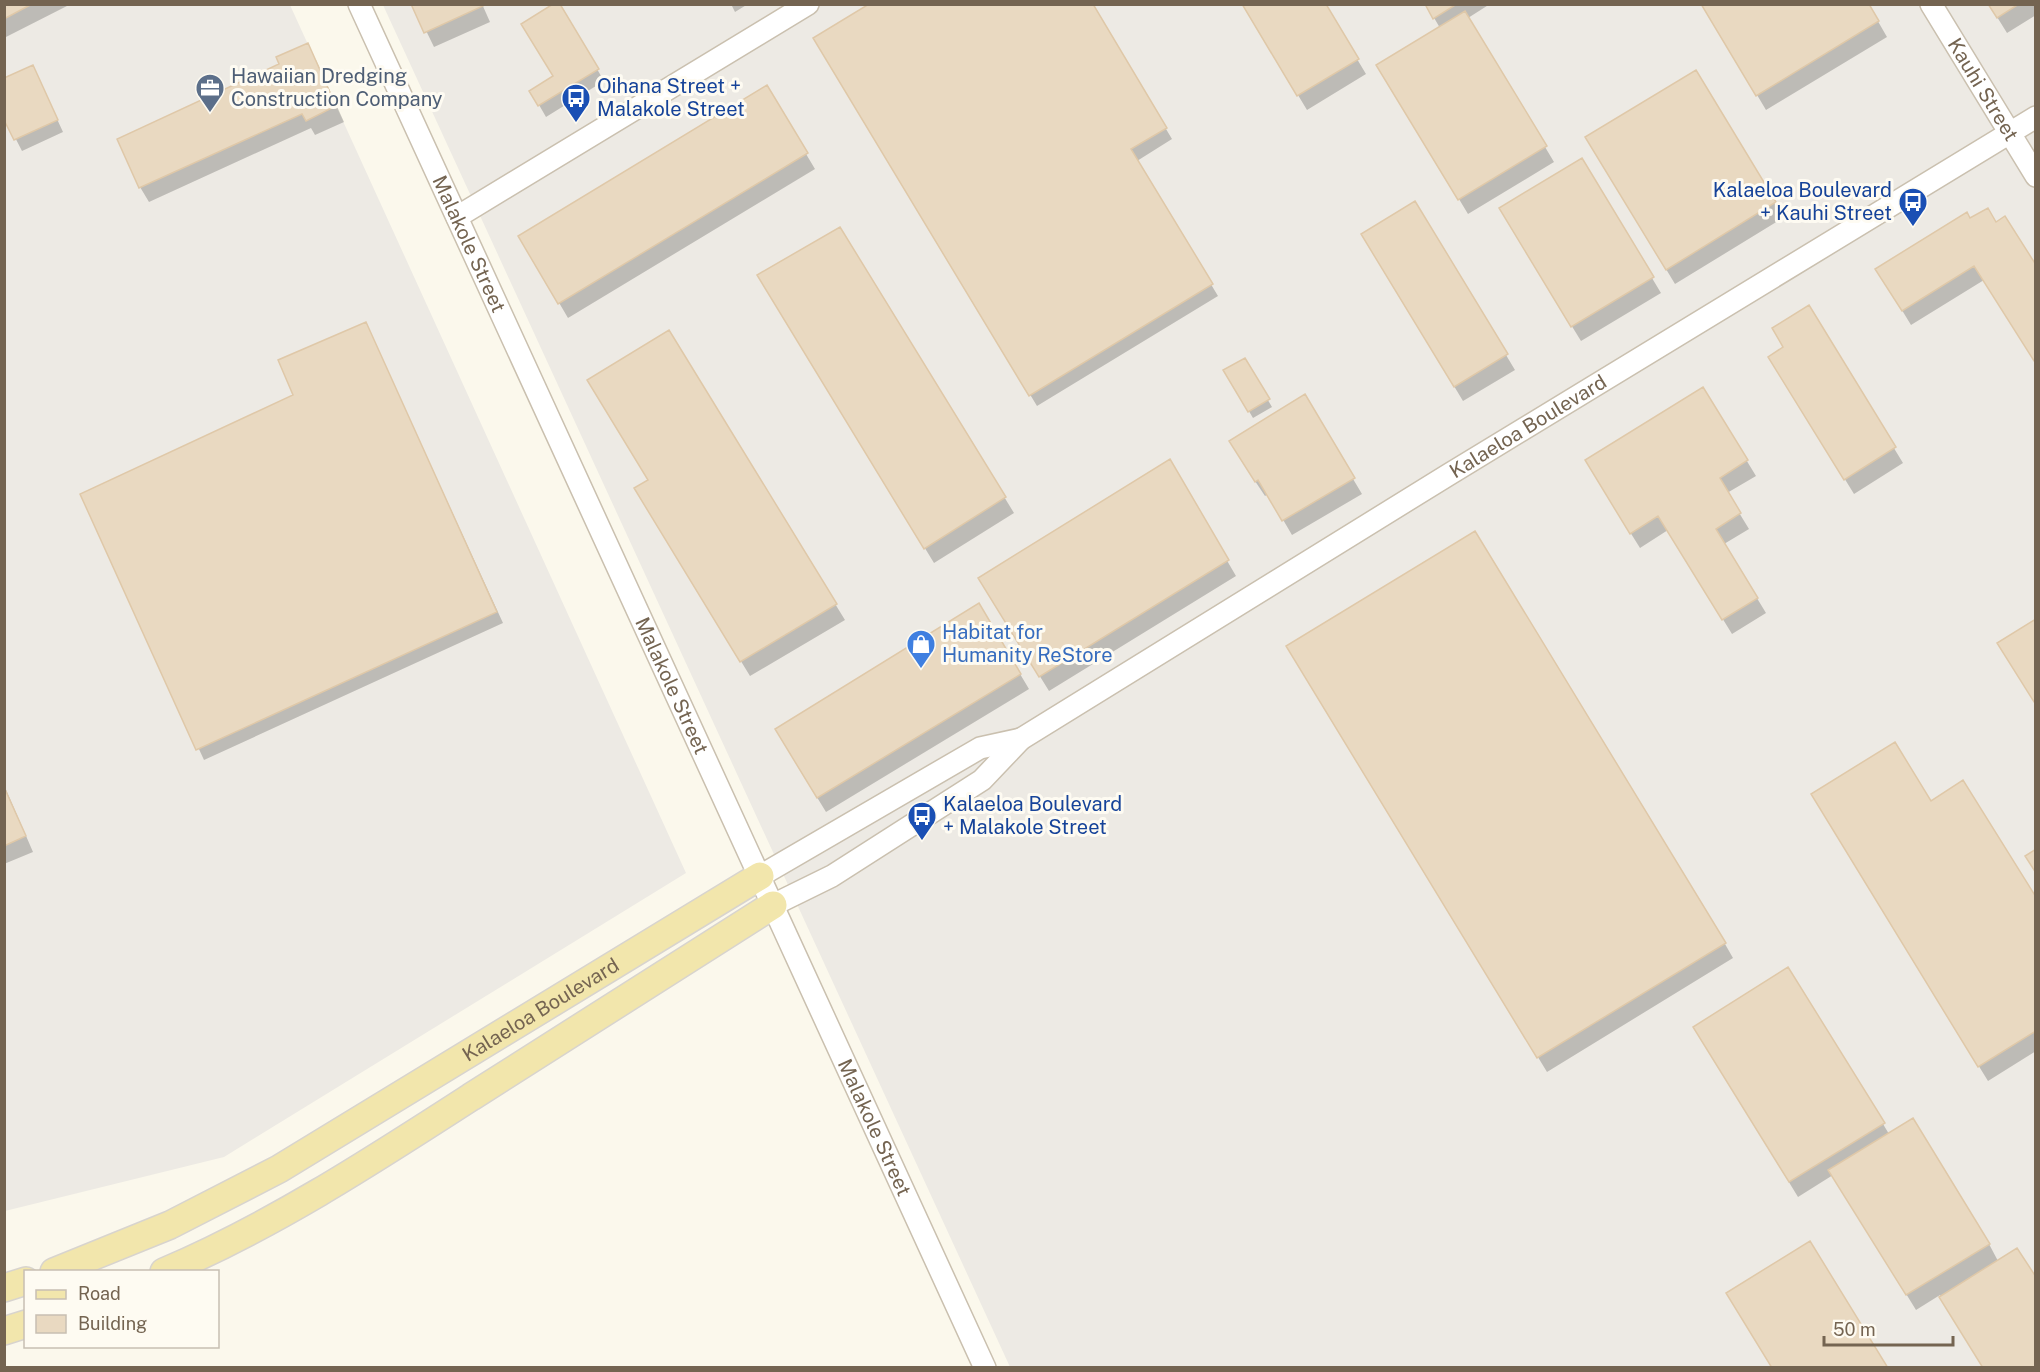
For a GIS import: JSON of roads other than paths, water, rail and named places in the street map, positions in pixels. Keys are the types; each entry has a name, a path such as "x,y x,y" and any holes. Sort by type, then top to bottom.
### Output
{"main road":[{"name":"Kalaeloa Boulevard","path":"59,1270 170,1225 279,1169 760,876"},
{"name":"Kalaeloa Boulevard","path":"168,1270 290,1209 391,1149 773,905"},
{"path":"4,1288 24,1282"},
{"path":"4,1331 24,1325"}],"street":[{"name":"Malakole Street","path":"359,4 985,1368"},
{"path":"457,217 808,4"},
{"name":"Kauhi Street","path":"1931,4 2036,176"},
{"name":"Kalaeloa Boulevard","path":"773,905 832,876 982,780 1021,739 1448,475 2036,117"},
{"name":"Kalaeloa Boulevard","path":"760,876 980,748 1021,739"}],"place":[{"name":"Hawaiian Dredging Construction Company","path":"210,114"},
{"name":"Oihana Street + Malakole Street","path":"576,124"},
{"name":"Kalaeloa Boulevard + Kauhi Street","path":"1913,228"},
{"name":"Habitat for Humanity ReStore","path":"921,670"},
{"name":"Kalaeloa Boulevard + Malakole Street","path":"922,842"}]}
